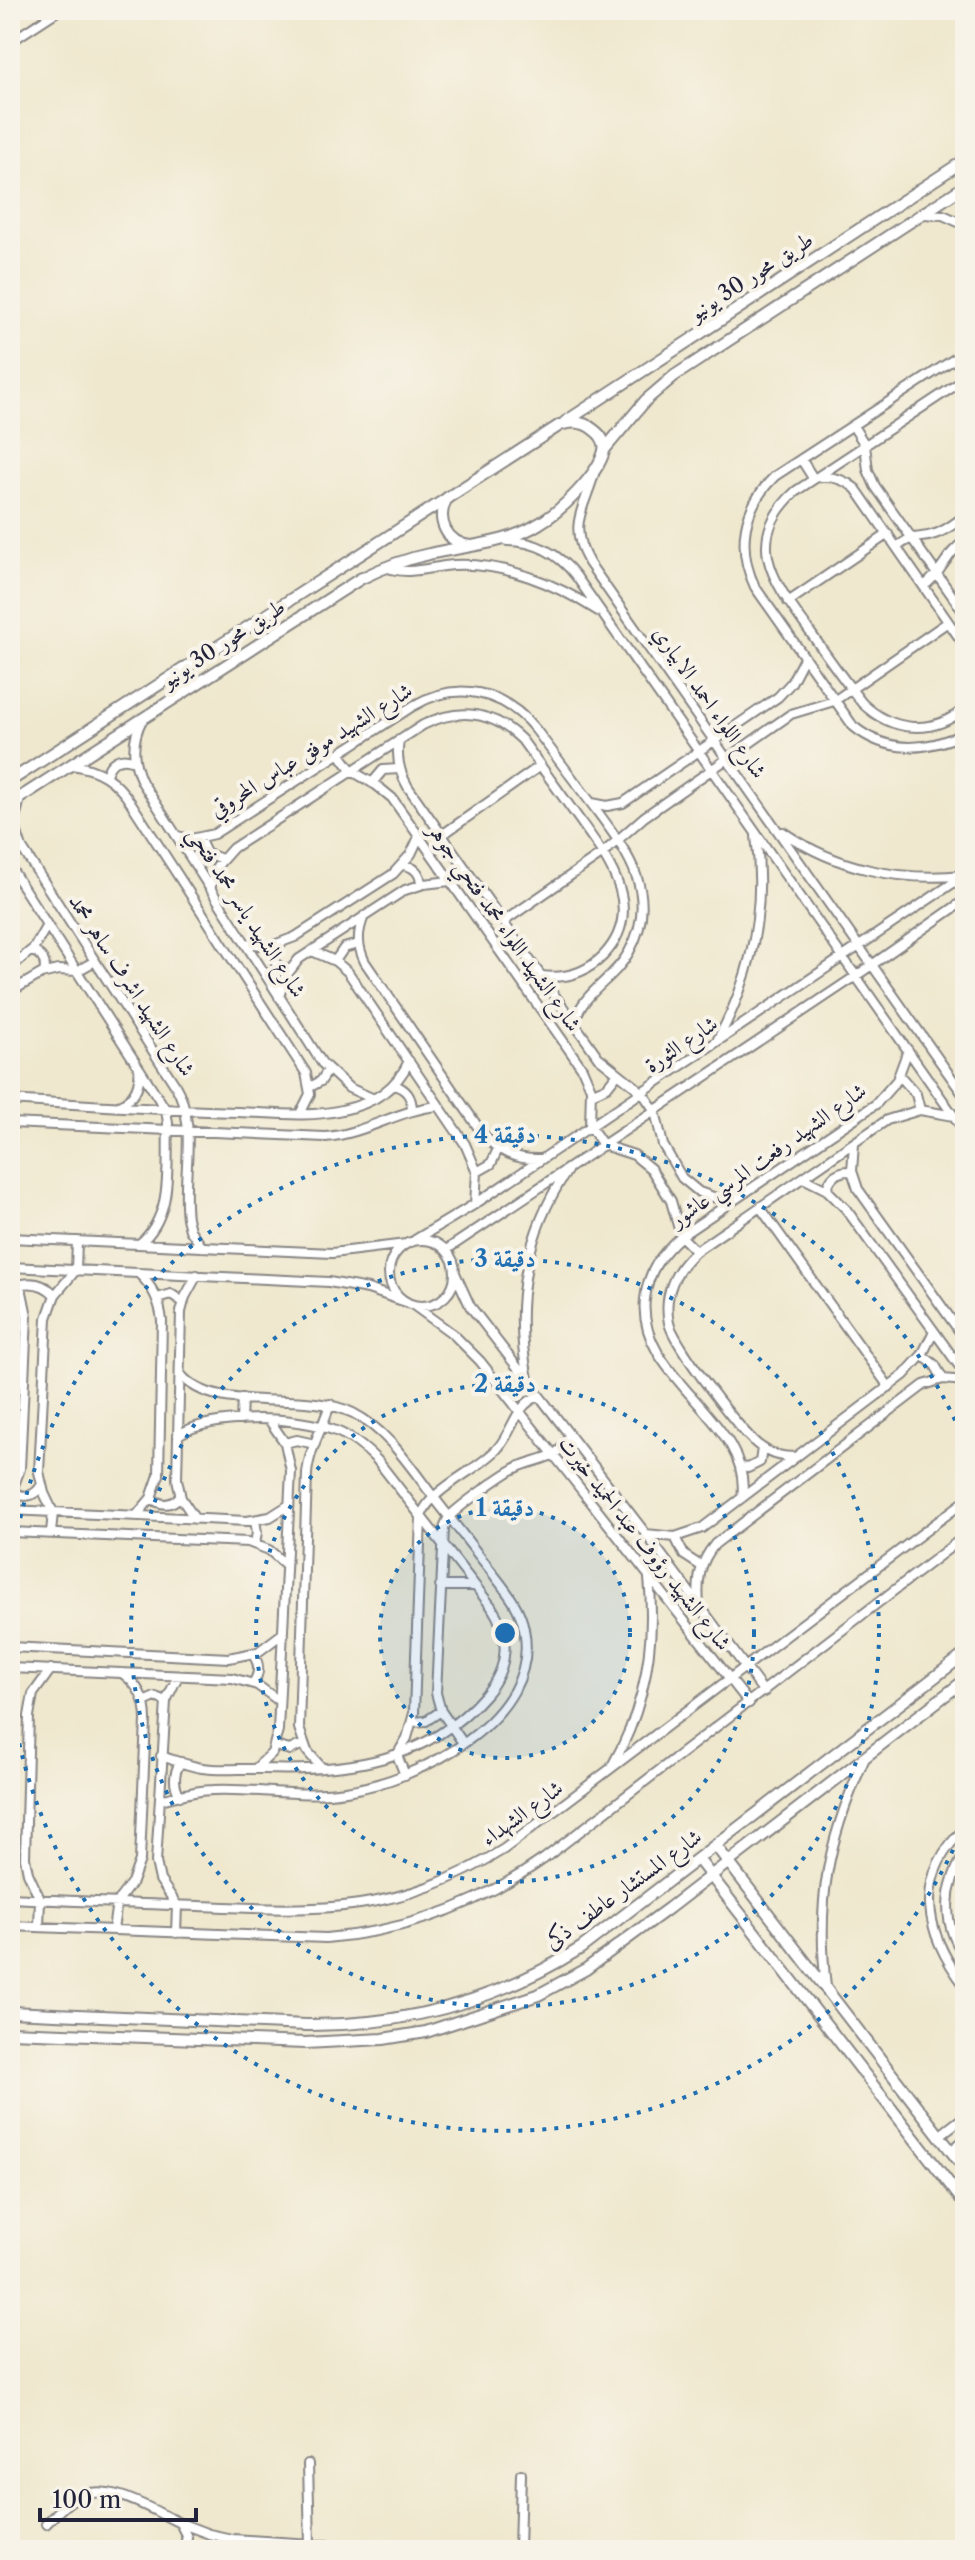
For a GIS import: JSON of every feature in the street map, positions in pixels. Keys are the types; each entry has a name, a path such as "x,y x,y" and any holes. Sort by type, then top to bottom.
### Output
{"street":[{"path":"10,19 14,40 59,10"},
{"name":"طريق محور 30 يونيو","path":"10,781 965,160"},
{"name":"طريق محور 30 يونيو","path":"10,804 337,593 385,567 428,554 502,541 527,531 559,510 578,491 604,450 646,400 674,376 965,186"},
{"path":"921,214 943,215 965,225"},
{"path":"965,352 775,476 764,487 749,513 745,528 745,559 755,587 845,717 862,733 893,747 919,748 965,733"},
{"path":"965,379 813,478 787,499 769,531 767,555 779,589 871,712 881,719 906,727 931,726 943,723 965,708"},
{"path":"560,425 574,422 589,426 604,442 604,450"},
{"path":"853,426 865,445 871,478 965,614"},
{"path":"801,459 813,478"},
{"name":"شارع اللواء احمد الابياري","path":"596,465 579,516 578,530 584,554 965,1097"},
{"path":"813,478 832,477 849,483 862,496 965,646"},
{"path":"447,498 441,513 444,529 455,542 471,546"},
{"path":"897,547 911,536 934,535 965,516"},
{"path":"788,602 888,534"},
{"name":"شارع اللواء احمد الابياري","path":"502,541 534,545 562,561 576,576 965,1132"},
{"path":"924,586 938,576 952,550 965,541"},
{"path":"385,567 409,572 453,565 501,569 564,592 603,615"},
{"path":"764,600 779,589"},
{"path":"503,922 603,853 644,817 791,714 834,701 948,622"},
{"path":"590,803 607,806 623,803 778,697 791,683 804,658"},
{"name":"شارع الشهيد موفق عباس المحروقي","path":"177,836 199,838 214,834 423,700 446,692 470,691 506,702 527,719 619,841 639,880 642,908 637,933 622,964 585,999 574,1023"},
{"name":"شارع الشهيد موفق عباس المحروقي","path":"222,859 233,848 411,732 444,716 467,713 488,717 514,733 556,787 616,875 622,899 622,918 616,937 606,953 585,969 568,975 541,976"},
{"path":"400,714 411,732"},
{"path":"71,765 106,776 114,761 126,758 134,761 135,739 143,719"},
{"path":"372,783 383,770 399,769 399,740"},
{"path":"339,753 352,771"},
{"name":"شارع الشهيد ياسر محمد فتحي","path":"134,761 142,782 328,1070 349,1088 374,1099"},
{"path":"442,835 540,766"},
{"name":"شارع الشهيد اللواء محمد فتحي جوهر","path":"399,769 408,787 598,1057 642,1092 655,1111 663,1145 682,1178 699,1192 730,1203"},
{"name":"شارع الشهيد اللواء محمد فتحي جوهر","path":"352,771 392,798 582,1068 591,1094 590,1126"},
{"name":"شارع الشهيد ياسر محمد فتحي","path":"106,776 116,783 131,803 302,1066 310,1087"},
{"path":"556,787 571,777"},
{"name":"شارع الشهيد اشرف ساهر محمد","path":"20,798 13,833 175,1085 186,1110 186,1211 190,1230 202,1247"},
{"path":"777,828 819,853 865,870 915,877 965,875"},
{"path":"717,1042 739,994 754,943 759,887 755,832"},
{"path":"245,943 271,946 295,937 386,879 411,854 419,837"},
{"path":"199,838 206,853 222,859 210,889"},
{"path":"402,865 411,867 417,873 421,885"},
{"name":"شارع الشهيد اشرف ساهر محمد","path":"10,867 166,1110 168,1130 164,1208 155,1228 139,1244"},
{"path":"279,997 289,970 299,959 405,890 450,881 466,869"},
{"name":"شارع الثورة","path":"10,1238 332,1253 410,1242 475,1204 965,875"},
{"name":"شارع الثورة","path":"446,1250 965,900"},
{"path":"364,916 360,925 360,953 482,1133 498,1149 519,1158 542,1159"},
{"path":"10,968 31,951 47,925"},
{"path":"335,961 344,948 358,944"},
{"path":"271,946 273,960 289,970"},
{"path":"31,951 39,954 44,961 44,973"},
{"path":"312,951 335,961 348,972 471,1153 477,1172 475,1204"},
{"path":"10,992 44,973 77,971 95,961"},
{"name":"شارع الشهيد رفعت المرسي عاشور","path":"742,1498 741,1467 731,1446 665,1363 649,1336 644,1304 650,1275 664,1251 681,1236 876,1104 900,1076 908,1050"},
{"path":"10,1100 166,1110 300,1114 344,1110 374,1099 394,1085 409,1061"},
{"path":"117,1106 129,1099 137,1088 139,1068"},
{"path":"300,1114 308,1101 310,1087 321,1081 328,1070"},
{"path":"591,1094 607,1087 618,1073"},
{"path":"900,1076 916,1094 920,1110"},
{"path":"394,1085 409,1096 412,1110"},
{"path":"10,1123 333,1136 359,1131 412,1110 439,1106"},
{"name":"شارع الشهيد رفعت المرسي عاشور","path":"762,1448 749,1437 676,1342 667,1310 670,1287 680,1267 696,1251 887,1120 920,1110 954,1116"},
{"path":"590,1126 603,1145 634,1155 651,1169 671,1201 681,1236 696,1251"},
{"path":"854,1142 852,1171 863,1197 965,1339"},
{"path":"477,1172 491,1164 498,1149"},
{"path":"529,1384 521,1327 525,1270 542,1216 570,1167"},
{"path":"827,1190 832,1177 845,1170 852,1171"},
{"path":"803,1178 827,1190 846,1209 965,1374"},
{"path":"760,1207 889,1387"},
{"path":"51,1533 53,1512 41,1486 39,1472 47,1318 55,1295 76,1270 77,1241"},
{"path":"10,1267 329,1282 368,1289 409,1304 428,1306 442,1300 452,1288 455,1273 446,1250 431,1241 410,1242 394,1254 389,1269 391,1285 400,1298 409,1304"},
{"path":"136,1516 151,1498 159,1475 162,1321 157,1298 138,1273"},
{"name":"شارع الشهيد رؤوف عبد الحميد خيرت","path":"455,1273 470,1306 764,1692"},
{"path":"10,1274 25,1300 27,1316 20,1469 12,1494 28,1496 36,1493 41,1486"},
{"path":"195,1519 180,1496 177,1479 180,1321 183,1302 197,1275"},
{"path":"18,1285 35,1283 55,1295"},
{"path":"157,1298 171,1294 183,1302"},
{"name":"شارع الشهيد رؤوف عبد الحميد خيرت","path":"409,1304 434,1319 480,1361 749,1703"},
{"path":"646,1534 675,1537 702,1528 911,1369 934,1331"},
{"path":"922,1355 935,1365 943,1379"},
{"path":"160,1800 214,1790 322,1794 361,1789 405,1775 463,1743 495,1716 515,1690 522,1675 526,1642 519,1610 509,1594 381,1432 355,1414 330,1404 209,1395 196,1389 181,1375"},
{"path":"699,1606 701,1566 715,1544 916,1390 943,1379 965,1381"},
{"path":"397,1755 412,1722 421,1516 426,1505 499,1447 519,1411 528,1401 539,1396"},
{"path":"241,1420 242,1398"},
{"path":"323,1769 303,1744 299,1728 307,1474 330,1404"},
{"path":"161,1756 205,1769 323,1769 350,1767 397,1755 431,1738 473,1708 489,1691 502,1670 506,1644 498,1618 442,1541 366,1449 340,1432 310,1422 241,1420 209,1422 178,1435"},
{"path":"255,1769 267,1759 275,1746 289,1505 290,1462 285,1443 270,1421"},
{"path":"463,1743 441,1711 436,1693 444,1529 449,1517 515,1468 554,1456 569,1435"},
{"path":"285,1443 303,1440 315,1444"},
{"path":"741,1467 748,1468 760,1462 762,1448 778,1455 796,1457"},
{"path":"151,1498 164,1504 180,1496"},
{"name":"شارع الشهداء","path":"10,1898 320,1909 373,1903 419,1891 463,1873 504,1849 965,1501"},
{"path":"10,1510 255,1521 276,1514 289,1505"},
{"path":"255,1521 255,1544"},
{"path":"10,1532 255,1544 269,1550 286,1565"},
{"path":"10,1926 306,1938 345,1936 403,1926 460,1907 537,1864 965,1536"},
{"path":"675,1537 684,1555 701,1566"},
{"path":"610,1770 628,1735 646,1677 651,1638 648,1578"},
{"path":"440,1586 475,1586"},
{"path":"10,1647 229,1658 252,1654 267,1647 282,1634"},
{"path":"252,1654 258,1671 253,1683"},
{"name":"شارع المستشار عاطف ذكى","path":"10,2012 329,2025 403,2019 473,2001 539,1972 581,1948 965,1654"},
{"path":"10,1668 232,1678 253,1683 279,1701"},
{"path":"39,1927 40,1899 25,1858 29,1716 33,1694 51,1669"},
{"path":"113,1930 117,1902 132,1882 140,1860 146,1720 144,1702 136,1685 121,1673"},
{"path":"176,1933 177,1905 164,1889 158,1871 161,1756 166,1701 178,1676"},
{"name":"شارع المستشار عاطف ذكى","path":"10,2032 305,2043 383,2039 426,2032 538,1995 586,1969 669,1908 965,1680"},
{"path":"144,1702 155,1697 166,1701"},
{"path":"412,1722 431,1719 441,1711"},
{"path":"275,1746 290,1750 303,1744"},
{"path":"397,1755 405,1775"},
{"path":"826,1988 822,1949 826,1870 835,1832 864,1759"},
{"path":"180,1796 174,1781 181,1762"},
{"path":"742,1826 754,1843"},
{"path":"965,1828 941,1859 932,1886 930,1914 943,1955 965,1986"},
{"path":"716,1846 965,2169"},
{"path":"965,1854 955,1869 948,1891 947,1914 965,1956"},
{"path":"698,1859 965,2204"},
{"path":"656,1891 669,1908"},
{"path":"743,1917 761,1904"},
{"path":"930,1914 947,1914"},
{"path":"26,2032 28,2012"},
{"path":"939,2136 965,2116"},
{"path":"951,2151 965,2139"},
{"path":"308,2464 310,2544"},
{"path":"519,2550 521,2474"},
{"path":"46,2524 72,2499 101,2491 116,2494 209,2534 232,2539 407,2550"},
{"path":"180,2523 187,2537 186,2548"}]}
